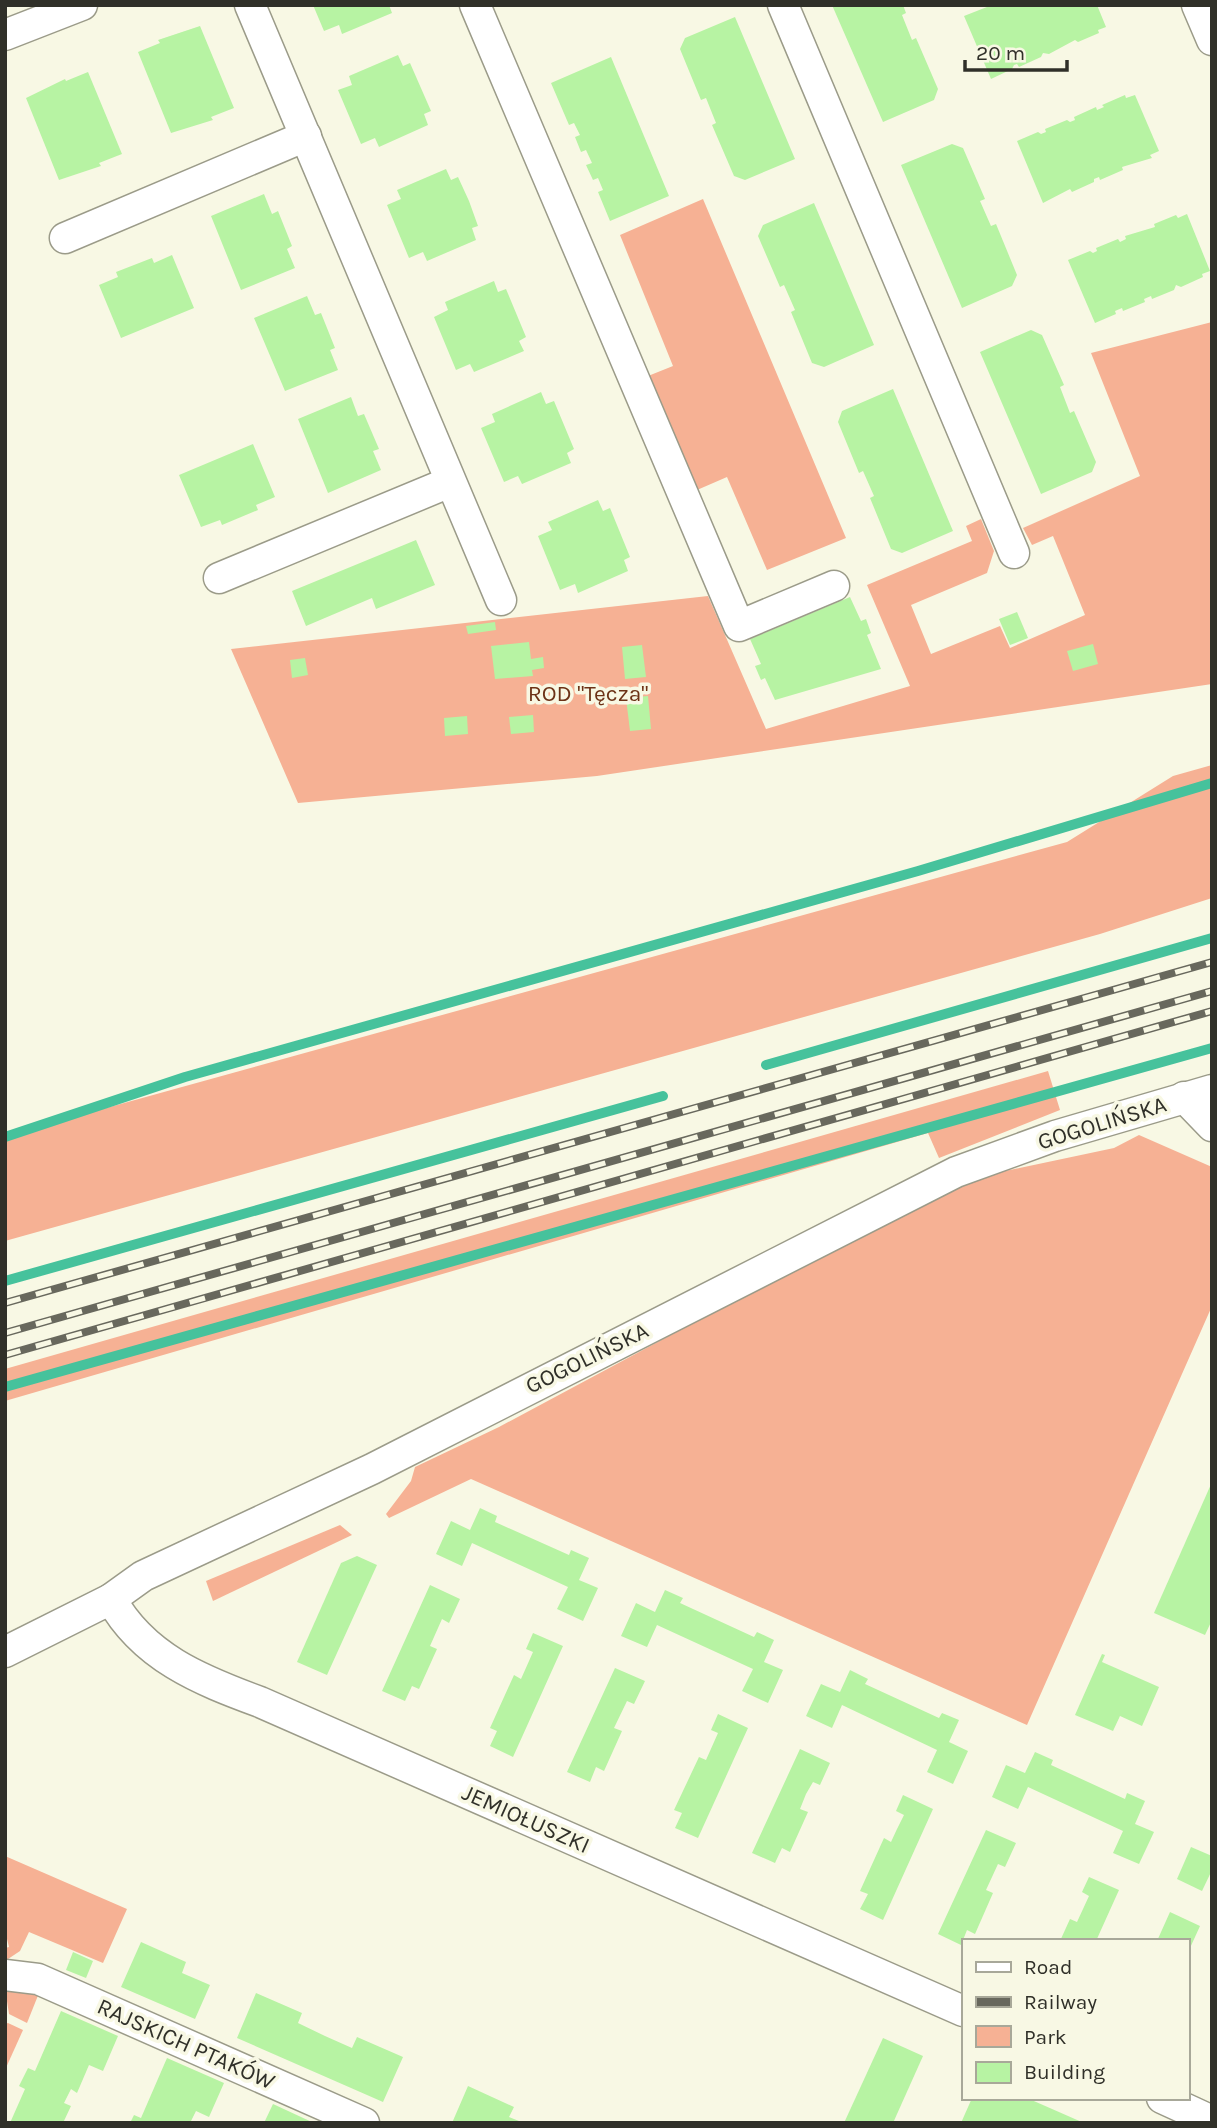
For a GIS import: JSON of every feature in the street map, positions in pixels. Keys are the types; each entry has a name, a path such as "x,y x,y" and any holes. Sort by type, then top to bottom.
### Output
{"street":[{"path":"5,35 82,5"},
{"path":"250,5 501,600"},
{"path":"475,5 739,626 834,586"},
{"path":"783,5 1014,553"},
{"path":"1197,5 1212,40"},
{"path":"65,238 306,136"},
{"path":"219,578 450,482"},
{"path":"1198,1093 1212,1126"},
{"name":"GOGOLIŃSKA","path":"5,1652 111,1599 143,1576 372,1469 531,1385 956,1172 1055,1136 1198,1093"},
{"name":"JEMIOŁUSZKI","path":"111,1599 130,1628 148,1645 188,1673 260,1702 962,2011"},
{"name":"RAJSKICH PTAKÓW","path":"5,1975 38,1979 364,2123"},
{"path":"1166,2100 1212,2121"}],"green space":[{"path":"703,199 846,538 767,570 727,477 697,490 648,376 673,366 620,235"},
{"name":"ROD \"Tęcza\"","path":"1212,322 1212,684 597,776 298,803 231,649 708,596 766,729 910,686 867,585 972,541 966,526 981,519 994,551 987,573 911,605 931,654 1000,626 1010,648 1085,615 1053,536 1032,545 1023,528 1140,476 1091,353"},
{"path":"1212,765 1212,898 1100,934 5,1241 5,1136 1067,842 1173,776"},
{"path":"1048,1071 1060,1110 939,1158 928,1133 5,1401 5,1369"},
{"path":"1139,1135 1212,1167 1212,1306 1027,1725 471,1479 389,1518 386,1514 411,1481 415,1467 499,1427 958,1181 1114,1148"},
{"path":"340,1525 352,1535 213,1601 206,1581"},
{"path":"5,1856 127,1909 103,1963 29,1932 20,1951 5,1961 5,1948 9,1947 5,1931"},
{"path":"5,1988 39,1993 27,2023 9,2014"},
{"path":"5,2024 23,2030 5,2070"}],"building":[{"path":"313,5 389,5 392,13 342,34 339,25 324,31"},
{"path":"832,5 903,5 906,13 902,15 912,40 916,38 938,89 934,100 883,122"},
{"path":"992,5 1097,5 1106,27 1098,30 1099,33 1078,42 1075,40 1049,54 1043,53 1041,57 1019,67 1014,65 1012,69 991,79 964,16"},
{"path":"735,17 795,159 745,180 734,176 712,125 716,123 706,98 701,100 680,49 685,38"},
{"path":"200,26 234,108 211,117 213,120 171,133 138,52 160,43 158,40"},
{"path":"398,55 403,66 410,63 431,111 424,114 428,125 379,147 375,138 361,144 338,90 352,85 349,76"},
{"path":"611,57 669,196 610,221 598,192 603,190 598,178 593,180 586,165 592,163 586,150 581,152 575,137 580,135 574,123 569,125 551,83"},
{"path":"88,72 122,154 99,163 101,166 59,180 26,98 65,79 66,81"},
{"path":"1125,95 1126,98 1135,95 1159,151 1150,155 1152,158 1122,167 1123,170 1100,180 1099,177 1094,179 1094,182 1072,192 1070,189 1043,203 1017,141 1038,132 1046,132 1045,129 1067,120 1075,120 1074,117 1096,107 1097,110 1104,107 1102,105"},
{"path":"952,144 963,148 985,199 980,201 991,226 996,224 1017,275 1012,286 962,308 901,165"},
{"path":"446,169 451,180 458,177 469,201 478,226 472,228 476,240 427,261 423,252 409,258 387,205 401,199 397,190"},
{"path":"264,194 272,214 278,211 292,246 287,249 295,268 241,290 211,216"},
{"path":"814,203 874,345 824,367 812,363 791,312 795,310 784,285 780,287 758,236 763,225"},
{"path":"1187,214 1210,271 1181,287 1176,285 1174,290 1152,299 1151,296 1144,299 1145,302 1123,311 1122,308 1115,311 1116,314 1095,323 1068,260 1090,251 1093,253 1097,251 1096,248 1118,239 1120,242 1126,239 1125,236 1155,227 1154,224 1176,215 1178,218"},
{"path":"172,255 194,308 121,338 99,285 118,277 116,272 152,258 154,263"},
{"path":"494,281 498,292 506,289 526,337 519,341 524,351 474,372 470,364 456,370 434,317 448,310 445,302"},
{"path":"307,296 315,315 321,313 335,348 330,350 338,370 285,391 254,318"},
{"path":"1031,330 1042,335 1064,385 1060,387 1070,413 1074,411 1096,462 1092,472 1041,494 980,352"},
{"path":"893,389 953,531 902,553 891,549 870,498 874,496 863,471 859,473 838,422 842,411"},
{"path":"541,392 546,404 554,401 574,449 567,453 571,463 522,484 518,476 504,482 481,428 495,422 492,414"},
{"path":"351,397 358,416 364,414 379,449 373,451 381,470 328,493 298,419"},
{"path":"253,444 275,497 256,505 258,510 222,525 220,520 201,527 179,475"},
{"path":"598,500 603,511 610,508 630,557 624,560 628,571 578,593 575,584 560,590 538,536 552,530 548,522"},
{"path":"416,540 435,585 376,609 372,598 306,626 292,591"},
{"path":"850,597 861,621 866,619 871,633 867,635 881,669 775,700 765,678 761,680 755,666 761,664 750,639"},
{"path":"1017,612 1028,638 1010,645 999,619"},
{"path":"495,622 496,630 468,634 466,626"},
{"path":"529,642 531,659 543,657 544,668 532,670 533,676 495,679 491,646"},
{"path":"1093,644 1098,664 1073,671 1067,651"},
{"path":"642,645 646,677 625,679 622,647"},
{"path":"305,658 308,675 292,678 290,660"},
{"path":"648,696 651,729 630,731 626,698"},
{"path":"533,715 534,732 511,734 509,717"},
{"path":"467,716 468,734 445,736 444,718"},
{"path":"1212,1482 1212,1620 1205,1635 1154,1613"},
{"path":"480,1508 497,1516 495,1522 569,1555 571,1550 589,1558 579,1580 598,1588 583,1621 557,1609 568,1587 472,1543 462,1566 436,1554 451,1521 470,1530"},
{"path":"357,1556 377,1565 327,1675 297,1662 341,1563"},
{"path":"430,1585 460,1599 449,1623 442,1619 430,1646 437,1649 419,1689 412,1686 405,1701 382,1691"},
{"path":"665,1590 683,1598 680,1603 754,1637 757,1632 774,1640 764,1662 783,1670 768,1703 742,1691 753,1669 657,1625 647,1647 621,1636 636,1603 655,1612"},
{"path":"533,1633 563,1646 513,1757 490,1746 497,1731 490,1728 514,1675 521,1679 533,1652 526,1649"},
{"path":"1102,1654 1105,1655 1102,1662 1159,1687 1142,1726 1120,1716 1113,1731 1075,1715"},
{"path":"615,1668 645,1681 634,1704 627,1701 614,1728 622,1731 604,1771 596,1767 590,1782 567,1772"},
{"path":"850,1670 868,1679 865,1684 939,1718 942,1713 959,1720 949,1742 968,1751 953,1784 927,1772 937,1750 842,1705 832,1728 806,1716 821,1684 840,1692"},
{"path":"718,1714 748,1728 698,1838 675,1828 682,1813 674,1810 699,1757 706,1760 718,1733 711,1730"},
{"path":"800,1749 830,1763 820,1785 813,1782 806,1794 800,1809 808,1812 790,1852 782,1848 775,1863 752,1853"},
{"path":"1035,1752 1053,1760 1051,1765 1125,1799 1127,1793 1145,1801 1135,1824 1154,1832 1139,1864 1113,1853 1123,1831 1028,1787 1018,1809 992,1797 1006,1765 1025,1773"},
{"path":"903,1795 933,1809 883,1920 860,1909 868,1894 860,1891 884,1838 891,1842 904,1815 896,1811"},
{"path":"986,1830 1016,1843 1005,1867 998,1864 986,1890 993,1893 975,1934 967,1930 961,1945 938,1934"},
{"path":"1191,1847 1212,1856 1212,1870 1202,1891 1177,1879"},
{"path":"1089,1877 1119,1890 1097,1939 1061,1939 1070,1919 1077,1922 1089,1896 1082,1892"},
{"path":"1170,1912 1200,1926 1190,1948 1189,1939 1158,1939"},
{"path":"141,1942 186,1962 182,1973 210,1985 195,2019 121,1987"},
{"path":"73,1952 93,1961 86,1978 66,1970"},
{"path":"256,1993 302,2013 298,2023 352,2048 357,2037 403,2057 383,2102 237,2038"},
{"path":"61,2011 118,2036 103,2071 89,2065 77,2093 71,2089 64,2103 71,2106 63,2123 10,2123 25,2089 19,2086 28,2068 35,2071"},
{"path":"883,2038 923,2056 893,2123 844,2123"},
{"path":"167,2058 224,2083 209,2117 196,2111 190,2123 130,2123 134,2115 141,2118"},
{"path":"468,2086 514,2107 509,2117 524,2123 452,2123"},
{"path":"971,2100 1032,2100 1084,2123 961,2123"},
{"path":"273,2104 314,2123 264,2123"}],"waterway":[{"path":"5,1137 185,1077 918,871 1212,783"},
{"path":"766,1065 1212,938"},
{"path":"5,1387 1212,1048"},
{"path":"5,1281 663,1096"}],"railway":[{"path":"5,1303 1212,962"},
{"path":"5,1333 1212,991"},
{"path":"5,1355 1212,1011"}]}
